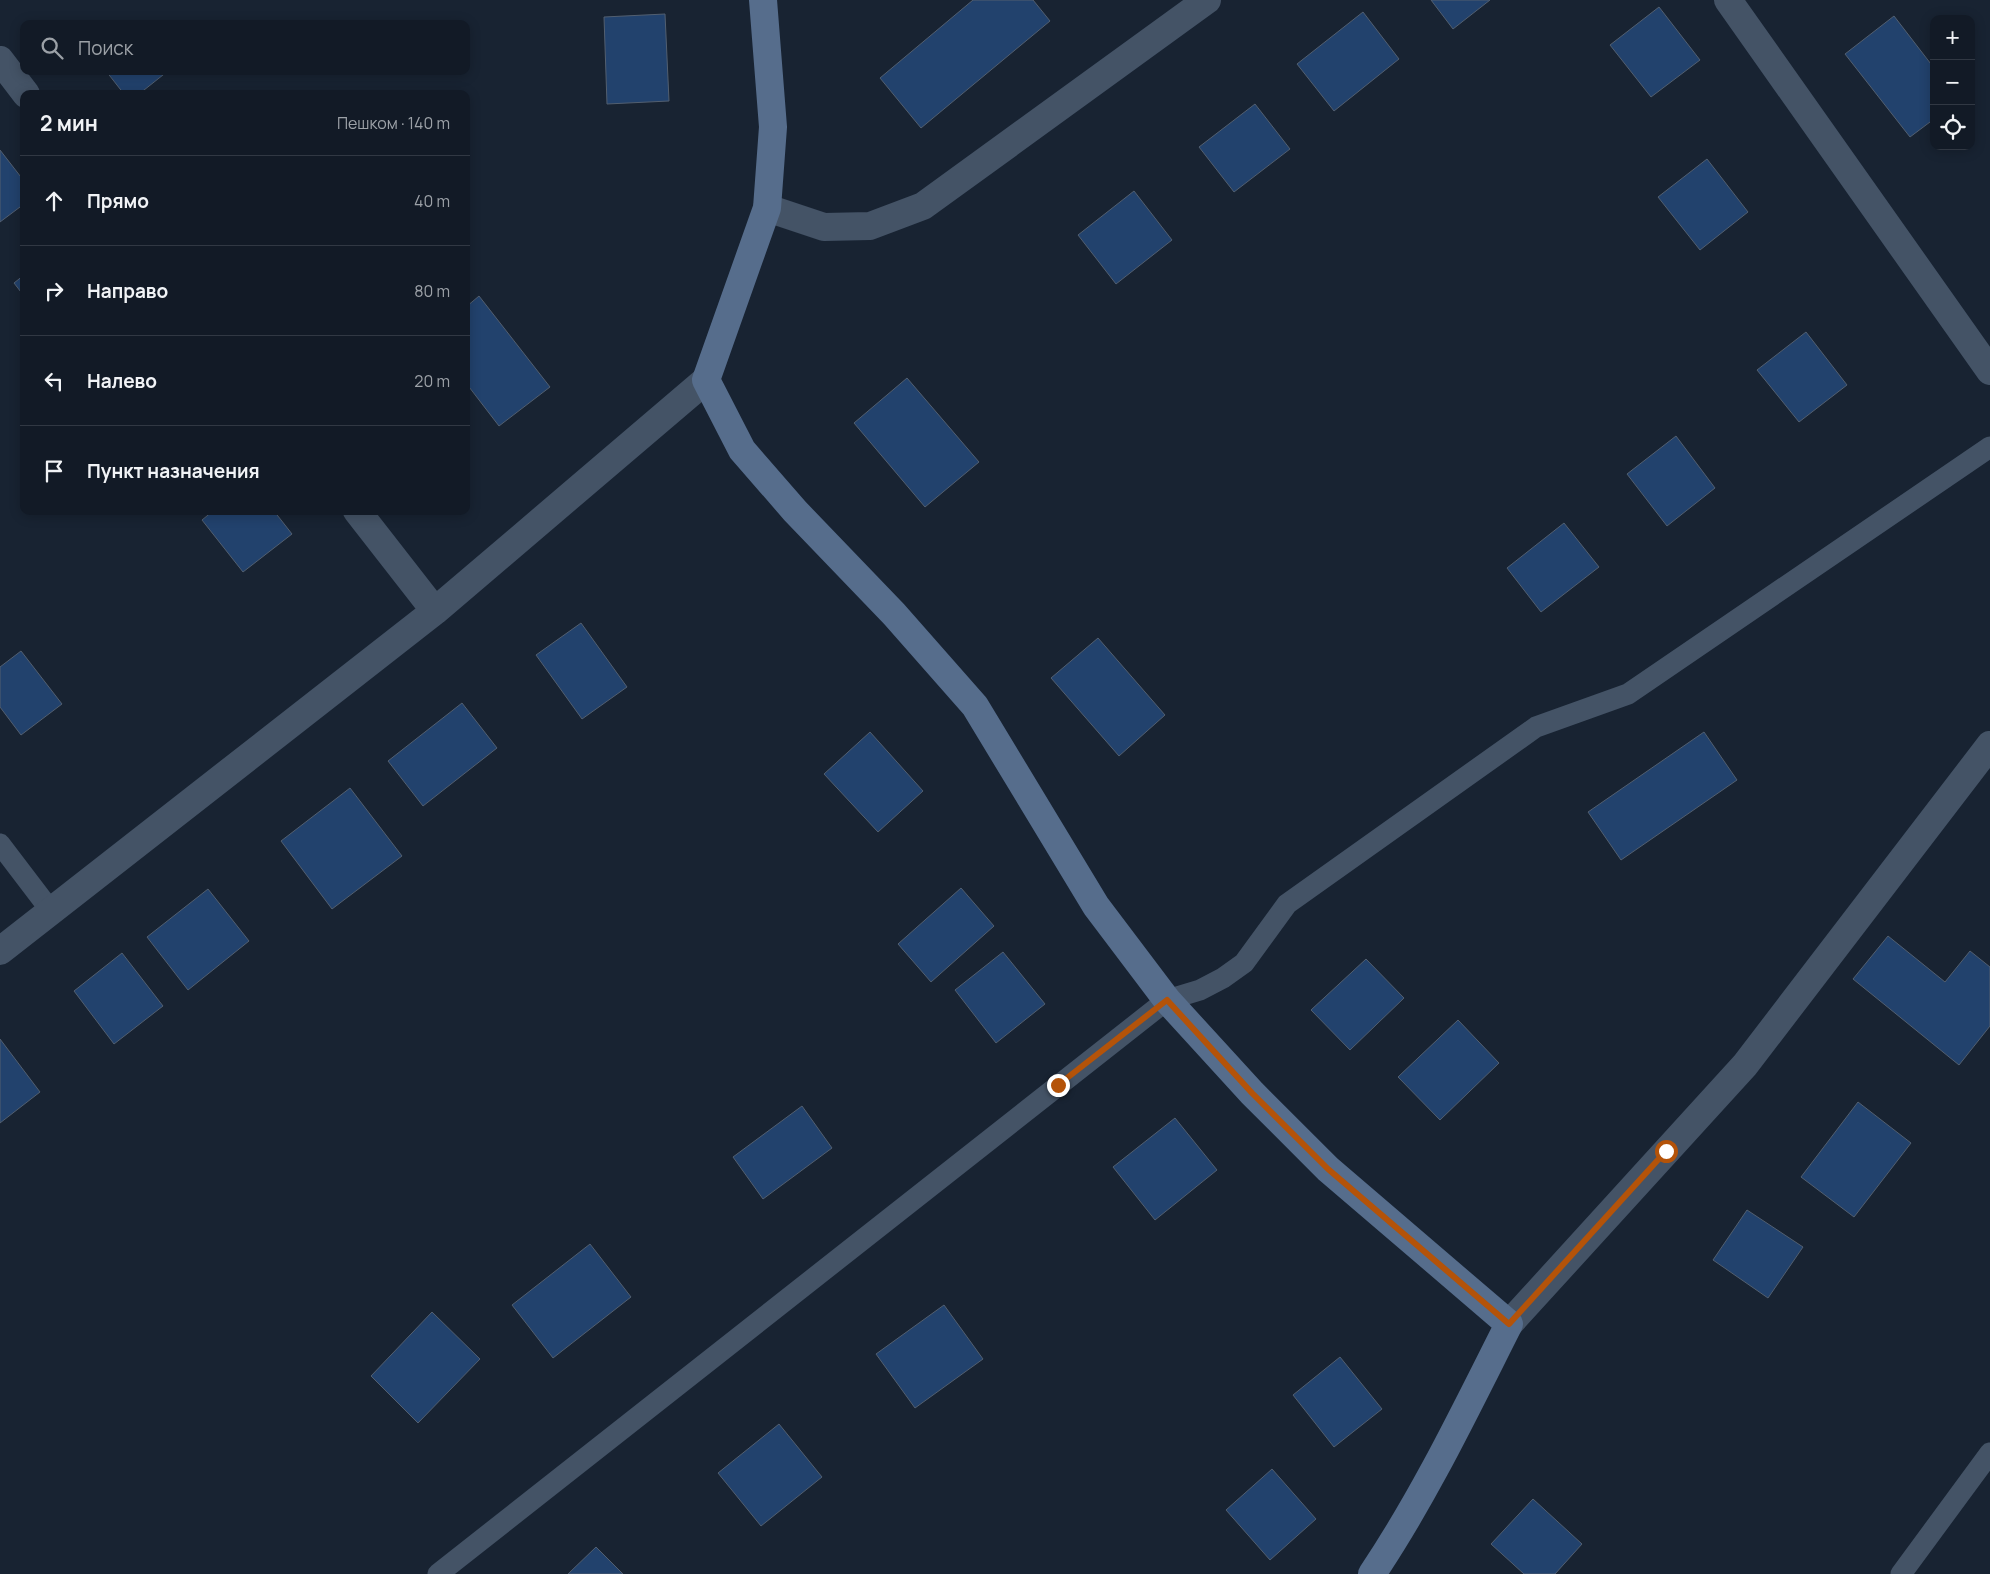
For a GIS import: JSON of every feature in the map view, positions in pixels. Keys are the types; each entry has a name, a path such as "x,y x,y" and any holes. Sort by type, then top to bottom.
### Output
{"street":[{"path":"0,952 435,611 706,380 767,208 773,127 763,0"},
{"path":"767,208 824,227 870,226 923,206 1207,0"},
{"path":"1728,0 1990,371"},
{"path":"0,60 23,90"},
{"path":"706,380 742,450 795,511 894,614 975,706 1096,906 1167,1000 1252,1093 1328,1169 1509,1324"},
{"path":"360,515 435,611"},
{"path":"1372,1574 1398,1536 1444,1455 1509,1324 1745,1065 1990,745"}],"lane":[{"path":"438,1574 1167,1000 1200,990 1244,964 1287,904 1536,727 1628,694 1990,447"},
{"path":"0,844 51,911"},
{"path":"1902,1574 1990,1453"}],"building":[{"path":"973,0 1033,0 1050,21 921,128 880,78"},
{"path":"1431,0 1490,0 1453,29"},
{"path":"1659,7 1700,60 1651,97 1610,45"},
{"path":"1363,12 1399,59 1334,111 1297,64"},
{"path":"665,14 669,101 607,104 604,17"},
{"path":"1894,16 1930,63 1930,122 1910,137 1845,54"},
{"path":"109,75 163,75 144,90 121,90"},
{"path":"1255,104 1290,149 1234,192 1199,147"},
{"path":"0,150 20,176 20,207 0,222"},
{"path":"1707,159 1748,212 1700,250 1658,197"},
{"path":"1134,191 1172,240 1116,284 1078,235"},
{"path":"20,278 20,291 14,283"},
{"path":"479,296 550,387 499,426 470,388 470,304"},
{"path":"1806,332 1847,385 1799,422 1757,370"},
{"path":"907,378 979,462 925,507 854,423"},
{"path":"1676,436 1715,488 1667,526 1627,474"},
{"path":"208,515 277,515 292,534 243,572 202,520"},
{"path":"1564,523 1599,567 1541,612 1507,568"},
{"path":"581,623 627,687 582,719 536,655"},
{"path":"1098,638 1165,715 1119,756 1051,678"},
{"path":"21,651 62,704 21,735 0,707 0,667"},
{"path":"462,703 497,748 423,806 388,761"},
{"path":"870,732 923,791 878,832 824,774"},
{"path":"1704,732 1737,780 1621,860 1588,812"},
{"path":"350,788 402,856 332,909 281,841"},
{"path":"961,888 994,926 931,982 898,944"},
{"path":"208,889 249,941 188,990 147,937"},
{"path":"1888,936 1945,982 1970,951 1990,967 1990,1026 1959,1065 1853,979"},
{"path":"1003,952 1045,1004 996,1043 955,990"},
{"path":"122,953 163,1006 114,1044 74,991"},
{"path":"1366,959 1404,998 1350,1050 1311,1010"},
{"path":"1458,1020 1499,1063 1440,1120 1398,1077"},
{"path":"0,1039 40,1092 0,1123"},
{"path":"1858,1102 1911,1143 1854,1217 1801,1177"},
{"path":"802,1106 832,1148 763,1199 733,1157"},
{"path":"1175,1118 1217,1170 1155,1220 1113,1167"},
{"path":"1747,1210 1803,1247 1768,1298 1713,1260"},
{"path":"590,1244 631,1297 553,1358 512,1305"},
{"path":"944,1305 983,1359 915,1408 876,1354"},
{"path":"432,1312 480,1359 418,1423 371,1376"},
{"path":"1340,1357 1382,1409 1334,1447 1293,1395"},
{"path":"779,1424 822,1477 761,1526 718,1473"},
{"path":"1272,1469 1316,1519 1270,1560 1226,1510"},
{"path":"1533,1499 1582,1544 1555,1574 1524,1574 1491,1544"},
{"path":"596,1547 623,1574 568,1574"}],"route":[{"path":"1058,1085 1167,1000 1252,1093 1328,1169 1509,1324 1666,1151"}]}
